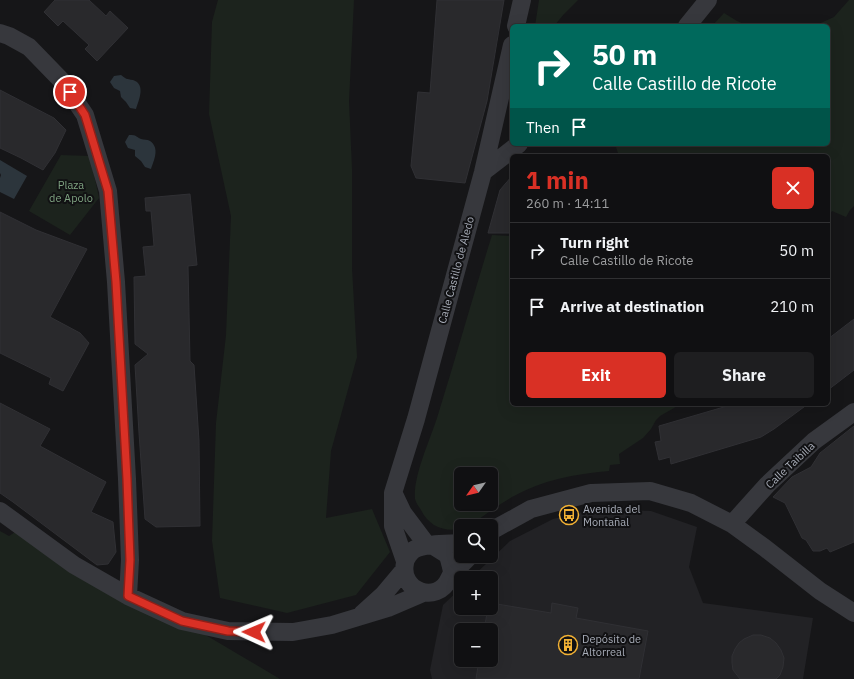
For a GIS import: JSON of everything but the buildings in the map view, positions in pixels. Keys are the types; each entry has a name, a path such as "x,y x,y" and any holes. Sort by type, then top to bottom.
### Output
{"street":[{"path":"516,24 522,0"},
{"path":"689,24 708,0"},
{"path":"0,33 29,46 62,81 85,115 108,191 116,282 127,479 130,560 128,596"},
{"name":"Calle Castillo de Aledo","path":"404,565 392,526 393,493 418,412 483,172 510,54"},
{"path":"483,172 516,146"},
{"name":"Calle Taibilla","path":"732,524 767,485 814,441 854,412"},
{"path":"498,528 531,509 591,493 650,491 691,503 732,524 820,591 854,614"},
{"path":"393,493 404,513 430,545 448,555 452,574"},
{"path":"0,511 74,564 128,596 182,621 228,631 293,632 332,625 360,617 388,608 423,593 436,592 446,585 452,574 463,563"},
{"path":"360,617 383,595 414,549 430,545 454,543"},
{"path":"404,565 406,580 413,588 423,593"}],"shaded area":[{"path":"121,75 126,79 137,82 139,85 139,101 136,109 130,108 121,97 120,91 114,88 110,82 114,76"},
{"path":"129,135 135,135 141,139 149,140 155,147 155,158 151,169 145,167 135,156 135,150 128,148 125,142"},
{"path":"0,160 27,176 14,199 0,192"},
{"path":"595,509 651,511 697,527 689,567 703,603 813,618 803,679 432,679 430,670 443,605 454,595 454,615 498,615 498,571 478,571 487,563 498,563 498,552 510,541 553,519"}],"green space":[{"path":"218,0 354,0 349,101 352,169 352,268 357,357 331,451 326,518 372,509 390,552 356,595 287,613 220,598 212,541 216,423 226,335 231,216 209,114 212,22"},
{"path":"539,0 578,0 556,24 535,24"},
{"path":"849,0 854,0 854,206 846,217 832,211 830,214 830,154 618,154 616,146 830,146 830,24 818,24 834,17"},
{"path":"724,13 744,24 714,24"},
{"name":"Plaza de Apolo","path":"61,155 90,156 99,198 70,235 29,211"},
{"path":"492,235 510,236 510,406 678,406 660,416 643,438 619,454 620,464 610,465 609,471 571,476 547,482 523,491 498,505 498,467 454,467 454,511 490,511 479,519 454,519 454,530 443,529 432,524 424,516 416,502 415,490 419,469 437,418"},
{"path":"23,527 280,679 0,679 0,531 9,536"}],"place":[{"name":"Avenida del Montañal","path":"569,515"},
{"name":"Depósito de Altorreal","path":"568,645"}],"route":[{"path":"70,92 85,115 108,191 116,282 127,479 130,560 128,596 182,621 228,631 254,632"}]}
